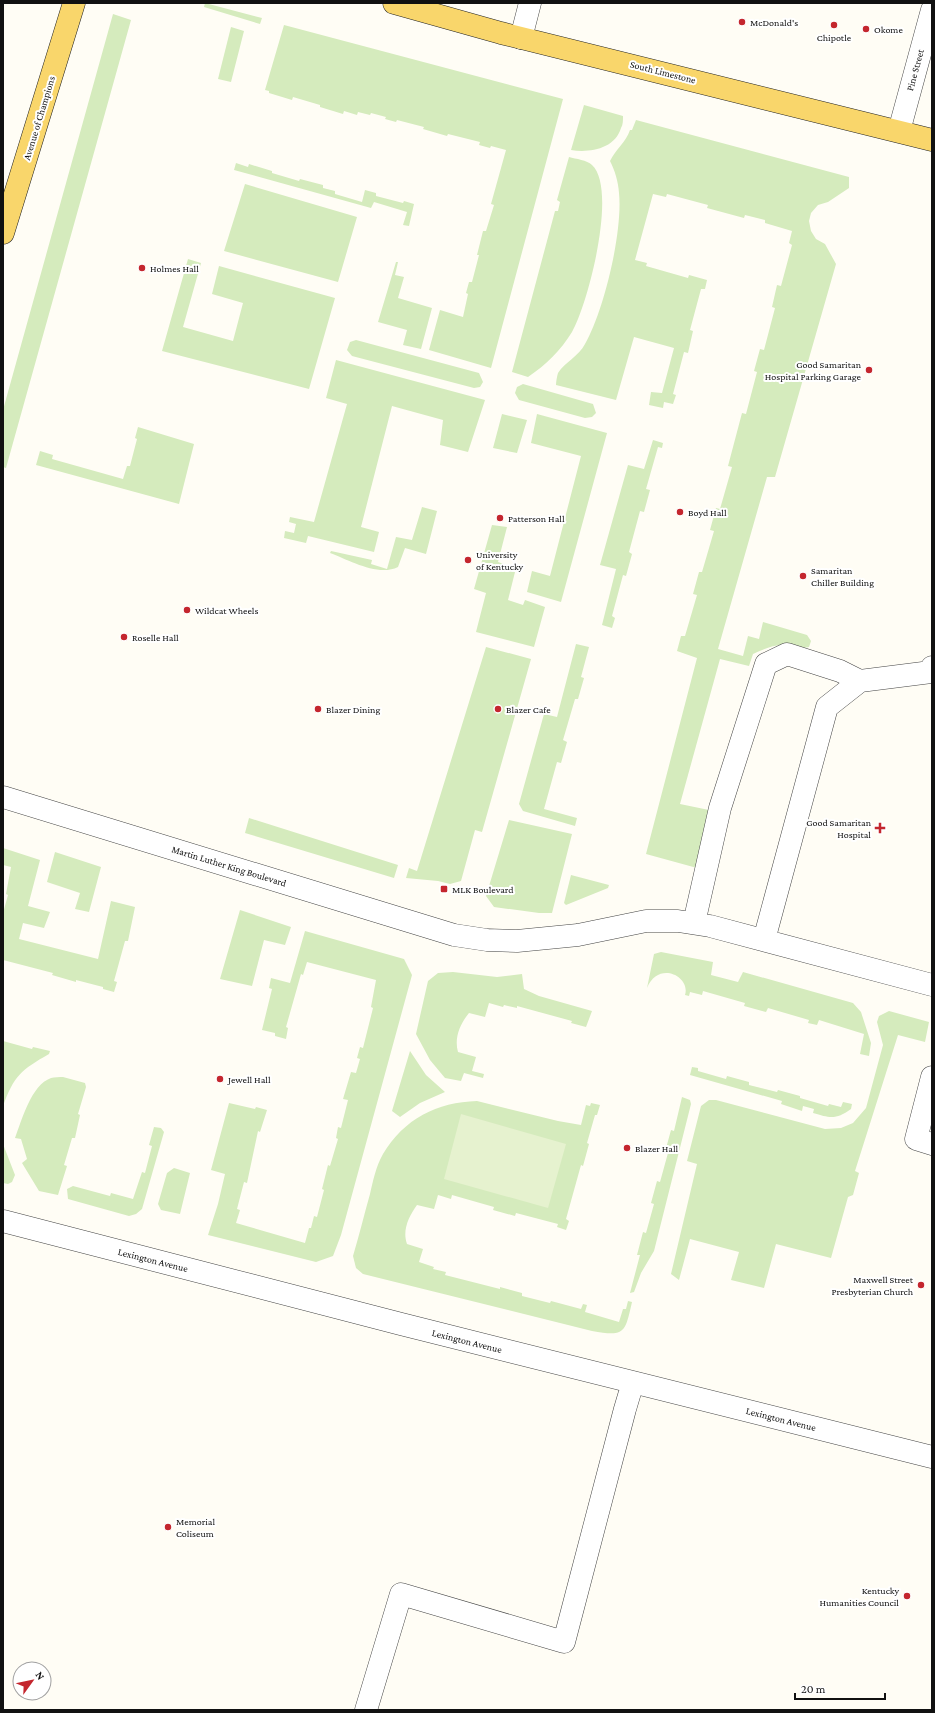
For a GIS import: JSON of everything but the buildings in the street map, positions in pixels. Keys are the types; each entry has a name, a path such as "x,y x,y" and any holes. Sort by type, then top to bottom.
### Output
{"main road":[{"name":"Avenue of Champions","path":"3,233 74,3"},
{"name":"South Limestone","path":"394,3 521,38 932,140"}],"street":[{"path":"521,38 530,3"},
{"name":"Pine Street","path":"899,131 932,10"},
{"path":"694,923 720,808 766,664 787,654 840,671 860,681"},
{"path":"764,940 827,707 860,681 931,672 932,667"},
{"name":"Martin Luther King Boulevard","path":"3,797 454,935 487,940 517,941 578,935 615,926 646,921 678,921 710,926 932,985"},
{"path":"932,1077 916,1139 932,1144"},
{"name":"Lexington Avenue","path":"3,1221 932,1457"},
{"path":"366,1710 401,1594 564,1642 633,1382"}],"green space":[{"path":"205,3 262,18 260,24 204,7"},
{"path":"113,14 131,20 6,468 3,467 3,410"},
{"path":"284,25 563,99 491,368 429,350 440,310 463,317 468,294 466,293 469,282 472,282 483,231 486,231 494,205 491,204 506,150 491,146 490,148 479,145 480,142 448,134 447,136 423,129 424,127 397,120 396,122 385,119 386,117 371,113 370,115 358,112 357,115 344,111 343,114 293,97 292,100 269,93 269,91 265,90"},
{"path":"231,27 244,31 231,82 218,79"},
{"path":"584,105 623,116 622,125 618,135 607,145 586,151 571,150"},
{"path":"636,120 849,177 849,188 828,202 818,205 811,213 809,221 811,231 816,239 825,244 836,264 775,477 767,477 718,649 743,656 748,636 759,639 763,622 807,635 811,641 809,647 806,648 783,645 761,650 753,654 749,666 720,659 680,804 709,810 697,868 646,854 697,658 677,651 681,636 685,636 697,595 693,594 699,572 702,572 714,531 710,530 716,508 720,509 732,467 728,466 742,413 746,414 757,372 754,371 760,349 764,350 775,308 772,307 777,285 781,286 792,245 789,243 792,231 765,223 765,220 745,215 744,218 707,208 708,205 667,194 666,197 653,194 635,260 647,263 646,266 688,278 689,275 707,280 705,289 701,289 690,330 693,331 688,353 684,352 673,394 676,395 673,404 664,402 663,408 649,405 651,392 662,393 674,348 634,337 616,400 556,385 558,373 585,344 599,312 611,270 618,228 618,184 610,161 630,130 632,130"},
{"path":"569,157 590,163 599,178 602,197 598,247 586,297 579,318 572,332 553,357 528,377 512,372 555,211 558,211 560,202 557,200"},
{"path":"236,163 248,167 249,164 299,181 300,179 323,185 323,188 335,191 335,194 362,202 365,190 376,193 376,196 403,203 404,201 414,204 409,226 403,225 407,212 374,202 371,208 234,170"},
{"path":"245,184 357,217 338,282 224,251"},
{"path":"188,259 201,263 183,327 233,341 243,303 212,294 219,266 335,298 309,389 162,351"},
{"path":"396,262 398,262 395,275 404,277 398,298 432,308 421,349 403,345 407,330 378,322"},
{"path":"356,340 479,373 483,382 480,387 474,388 352,356 347,350 350,342"},
{"path":"336,360 485,400 468,452 440,445 443,420 392,406 361,527 379,532 374,552 308,536 306,543 284,538 285,531 294,533 296,524 289,522 290,517 314,522 347,404 326,398"},
{"path":"523,384 593,404 596,413 592,417 585,418 519,400 515,393 517,387"},
{"path":"502,414 527,420 517,453 493,448"},
{"path":"537,414 607,433 561,602 527,592 532,571 550,576 581,456 531,443"},
{"path":"138,427 194,444 179,504 36,465 40,451 53,455 52,459 123,479 127,466 130,466 137,439 135,438"},
{"path":"653,440 663,443 662,448 658,447 646,489 650,490 644,512 640,511 629,552 632,554 626,576 623,575 612,616 615,618 612,628 602,625 616,569 600,565 628,465 644,469"},
{"path":"422,507 437,511 426,554 405,548 398,567 390,570 382,570 373,569 330,553 331,551 372,560 371,564 387,569 396,537 412,540"},
{"path":"492,525 507,527 498,562 516,568 508,600 523,605 525,600 545,607 534,647 476,632 486,593 474,589"},
{"path":"576,644 589,647 581,677 584,678 578,699 575,699 563,740 567,742 561,763 557,762 544,809 577,818 575,826 523,811 519,804 544,714 557,717"},
{"path":"486,647 531,659 482,832 475,830 461,881 450,884 438,881 406,878 409,868 417,871"},
{"path":"249,818 398,865 394,878 245,833"},
{"path":"509,820 572,834 552,913 539,913 494,907 486,896"},
{"path":"3,848 40,860 28,906 50,912 44,928 23,923 19,939 98,959 111,901 135,907 128,941 125,941 114,981 117,982 114,992 103,989 103,987 76,980 76,982 52,975 53,973 3,960 3,913 8,895 6,894 11,867 3,865"},
{"path":"55,852 101,867 89,912 75,909 80,893 47,882"},
{"path":"571,875 609,885 608,888 566,905 564,903"},
{"path":"240,910 291,927 285,945 264,940 252,986 220,979"},
{"path":"305,931 404,959 412,975 341,1235 333,1256 316,1262 208,1235 218,1204 225,1174 211,1170 229,1103 267,1110 260,1132 258,1131 247,1183 244,1182 237,1209 240,1210 236,1223 305,1243 314,1216 317,1217 324,1190 322,1189 328,1165 330,1166 338,1139 336,1138 338,1127 341,1128 348,1100 343,1099 351,1072 356,1073 360,1059 357,1058 360,1047 363,1048 373,1008 371,1007 376,980 307,962 303,975 301,974 286,1027 288,1028 286,1039 275,1036 275,1033 262,1030 272,989 269,988 271,978 290,983"},
{"path":"661,952 713,962 711,975 738,982 743,972 853,1003 861,1012 871,1043 869,1056 860,1054 864,1034 819,1020 817,1025 808,1023 809,1020 768,1008 766,1012 744,1006 745,1003 703,991 702,995 690,992 689,996 685,995 686,988 683,982 679,977 672,974 665,973 658,975 652,979 647,988 654,954"},
{"path":"453,972 497,977 522,974 524,989 539,996 592,1011 586,1027 571,1023 572,1021 517,1006 517,1008 504,1005 503,1007 489,1003 485,1017 469,1013 457,1036 458,1052 476,1057 472,1071 484,1074 483,1078 464,1073 461,1081 445,1078 430,1060 416,1034 428,981 438,973"},
{"path":"889,1011 929,1022 925,1042 898,1035 855,1171 859,1173 853,1195 848,1197 831,1258 776,1244 764,1288 731,1280 739,1252 690,1239 679,1280 671,1274 697,1164 687,1161 701,1106 709,1100 716,1100 825,1129 841,1128 853,1123 866,1108 883,1045 877,1022 879,1016"},
{"path":"3,1041 32,1049 33,1047 50,1051 49,1054 20,1075 11,1087 3,1106"},
{"path":"410,1051 426,1075 445,1092 420,1103 400,1117 392,1111"},
{"path":"692,1067 698,1068 698,1071 726,1079 727,1076 749,1082 749,1085 777,1092 778,1090 828,1106 829,1104 841,1107 843,1102 852,1104 851,1109 846,1113 833,1117 813,1113 814,1109 803,1106 802,1111 781,1104 782,1101 690,1075"},
{"path":"63,1077 85,1083 86,1087 78,1114 80,1115 75,1138 72,1138 64,1165 67,1166 58,1195 39,1191 22,1163 27,1159 21,1139 15,1138 28,1104 38,1088 51,1078"},
{"path":"682,1097 690,1100 691,1104 654,1251 641,1273 634,1292 630,1293 640,1255 637,1255 643,1232 646,1233 654,1204 651,1203 657,1181 660,1182 668,1153 665,1152 671,1130 674,1131"},
{"path":"477,1101 558,1121 581,1125 586,1105 590,1106 591,1103 600,1105 597,1115 595,1115 587,1143 589,1144 583,1166 581,1165 566,1219 569,1221 566,1230 557,1227 558,1224 516,1213 515,1216 493,1210 494,1207 452,1195 451,1199 438,1195 434,1209 417,1205 414,1209 406,1228 405,1234 407,1244 423,1249 419,1262 434,1267 433,1269 446,1272 445,1275 500,1289 500,1287 522,1293 522,1296 550,1303 551,1301 581,1309 583,1304 587,1305 585,1312 619,1322 623,1309 626,1309 628,1301 632,1302 625,1326 622,1330 617,1333 592,1331 363,1274 356,1268 353,1256 375,1174 383,1154 391,1142 411,1122 435,1109 462,1102"},
{"path":"461,1114 566,1144 548,1208 444,1179"},
{"path":"154,1127 161,1128 164,1132 142,1209 136,1214 129,1216 68,1199 67,1189 73,1186 110,1196 111,1193 133,1199 142,1172 145,1173 152,1146 149,1145"},
{"path":"3,1144 15,1175 12,1182 8,1184 3,1183"},
{"path":"174,1168 190,1173 180,1214 161,1210 158,1204 167,1173"}],"place":[{"name":"McDonald's","path":"742,22"},
{"name":"Chipotle","path":"834,25"},
{"name":"Okome","path":"866,29"},
{"name":"Holmes Hall","path":"142,268"},
{"name":"Good Samaritan Hospital Parking Garage","path":"869,370"},
{"name":"Boyd Hall","path":"680,512"},
{"name":"Patterson Hall","path":"500,518"},
{"name":"University of Kentucky","path":"468,560"},
{"name":"Samaritan Chiller Building","path":"803,576"},
{"name":"Wildcat Wheels","path":"187,610"},
{"name":"Roselle Hall","path":"124,637"},
{"name":"Blazer Dining","path":"318,709"},
{"name":"Blazer Cafe","path":"498,709"},
{"name":"Good Samaritan Hospital","path":"880,828"},
{"name":"MLK Boulevard","path":"444,889"},
{"name":"Jewell Hall","path":"220,1079"},
{"name":"Blazer Hall","path":"627,1148"},
{"name":"Maxwell Street Presbyterian Church","path":"921,1285"},
{"name":"Memorial Coliseum","path":"168,1527"},
{"name":"Kentucky Humanities Council","path":"907,1596"}]}
